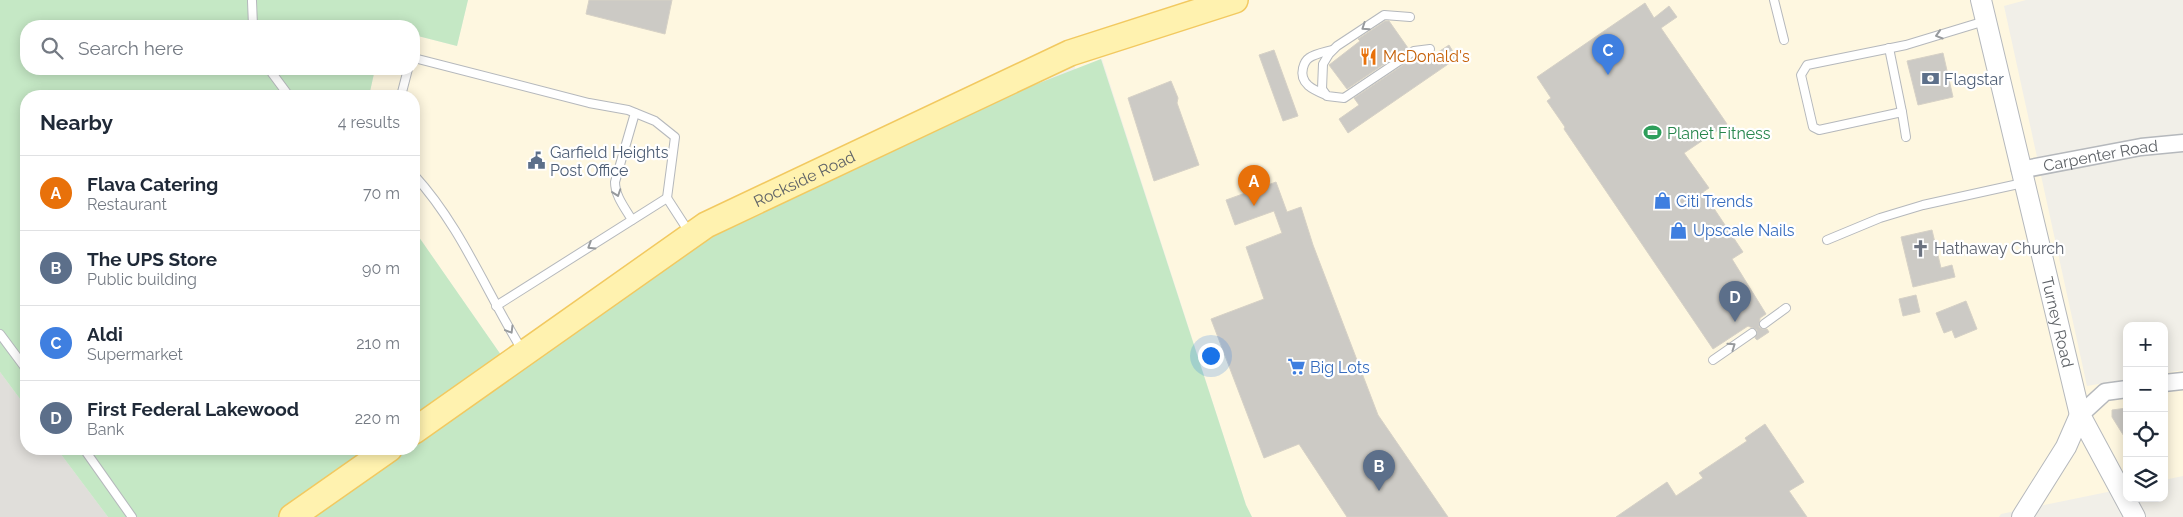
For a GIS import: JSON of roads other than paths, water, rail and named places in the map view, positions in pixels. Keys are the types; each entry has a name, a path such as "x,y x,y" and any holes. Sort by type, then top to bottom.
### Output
{"main road":[{"name":"Rockside Road","path":"420,427 706,225 1070,53 1235,0"},
{"path":"292,517 380,455"}],"street":[{"name":"Turney Road","path":"1981,0 2080,415 2135,517"},
{"name":"Carpenter Road","path":"2022,176 2141,147 2183,143"},
{"path":"2168,383 2183,383"},
{"path":"2022,517 2066,447 2080,415 2105,392 2123,390"}],"lane":[{"path":"1774,0 1784,40"},
{"path":"252,1 254,20"},
{"path":"1410,17 1384,15 1334,49 1309,57 1304,64 1302,72 1305,82 1313,90 1327,96 1344,98 1414,51 1430,49"},
{"path":"1902,112 1818,130 1813,127 1801,74 1807,65 1889,48 1986,21"},
{"path":"1889,48 1906,137"},
{"path":"1327,96 1322,89 1323,64 1334,49"},
{"path":"420,60 589,103 628,110 655,121 674,137 667,198 692,236"},
{"path":"273,75 285,90"},
{"path":"403,90 406,75"},
{"path":"632,220 615,189 615,182 635,113"},
{"path":"1827,240 1880,218 2022,176"},
{"path":"420,183 452,224 524,354"},
{"path":"496,306 667,198"},
{"path":"1764,324 1786,308"},
{"path":"1713,360 1752,333"},
{"path":"0,334 20,361"},
{"path":"88,455 132,517"}],"place":[{"name":"McDonald's","path":"1369,56"},
{"name":"Aldi","path":"1608,75"},
{"name":"Flagstar","path":"1930,79"},
{"name":"Planet Fitness","path":"1653,133"},
{"name":"Garfield Heights Post Office","path":"536,161"},
{"name":"Citi Trends","path":"1662,201"},
{"name":"Flava Catering","path":"1254,206"},
{"name":"Upscale Nails","path":"1679,230"},
{"name":"Hathaway Church","path":"1920,248"},
{"name":"First Federal Lakewood","path":"1735,322"},
{"name":"Big Lots","path":"1296,367"},
{"name":"The UPS Store","path":"1379,491"}]}
